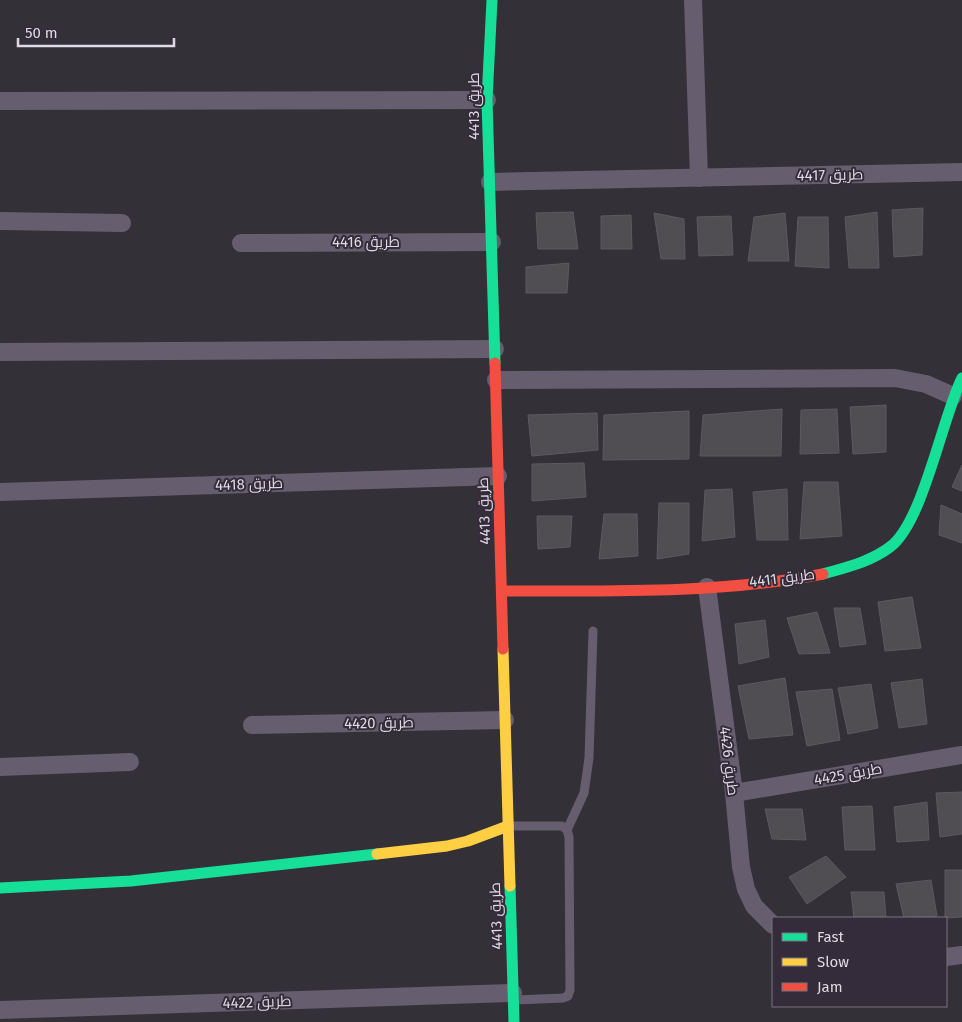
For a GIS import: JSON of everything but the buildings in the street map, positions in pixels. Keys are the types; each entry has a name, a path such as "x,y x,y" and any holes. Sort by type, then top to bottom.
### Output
{"street":[{"name":"طريق 4413","path":"492,0 488,100 514,1022"},
{"path":"693,0 699,178"},
{"path":"0,100 488,100"},
{"name":"طريق 4417","path":"490,182 962,172"},
{"path":"0,221 122,222"},
{"name":"طريق 4416","path":"241,243 492,242"},
{"path":"0,352 495,348"},
{"path":"496,380 895,378 926,384 954,396"},
{"name":"طريق 4411","path":"502,591 708,587 796,578 852,568 875,560 892,546 910,521 962,378"},
{"name":"طريق 4418","path":"0,492 498,476"},
{"name":"طريق 4426","path":"708,587 734,794 741,867 746,889 754,906 772,924"},
{"name":"طريق 4420","path":"252,726 505,720"},
{"name":"طريق 4425","path":"734,794 962,755"},
{"path":"0,767 130,762"},
{"path":"0,888 130,881 447,846 475,839 508,826"},
{"path":"947,957 962,955"},
{"name":"طريق 4422","path":"0,1010 513,997"}],"lane":[{"path":"567,830 584,793 589,758 593,631"},
{"path":"508,826 562,826 567,830 569,837 570,990 568,996 563,998 513,997"}],"traffic: fast":[{"path":"492,0 487,100 495,363"},
{"path":"823,574 858,564 874,557 890,547 902,534 922,494 962,378"},
{"path":"0,888 131,881 377,854"},
{"path":"510,886 514,1022"}],"traffic: slow":[{"path":"503,649 510,886"},
{"path":"377,854 447,846 468,841 508,826"}],"traffic: jam":[{"path":"495,363 503,649"},
{"path":"502,591 622,591 703,588 743,585 823,574"}]}
